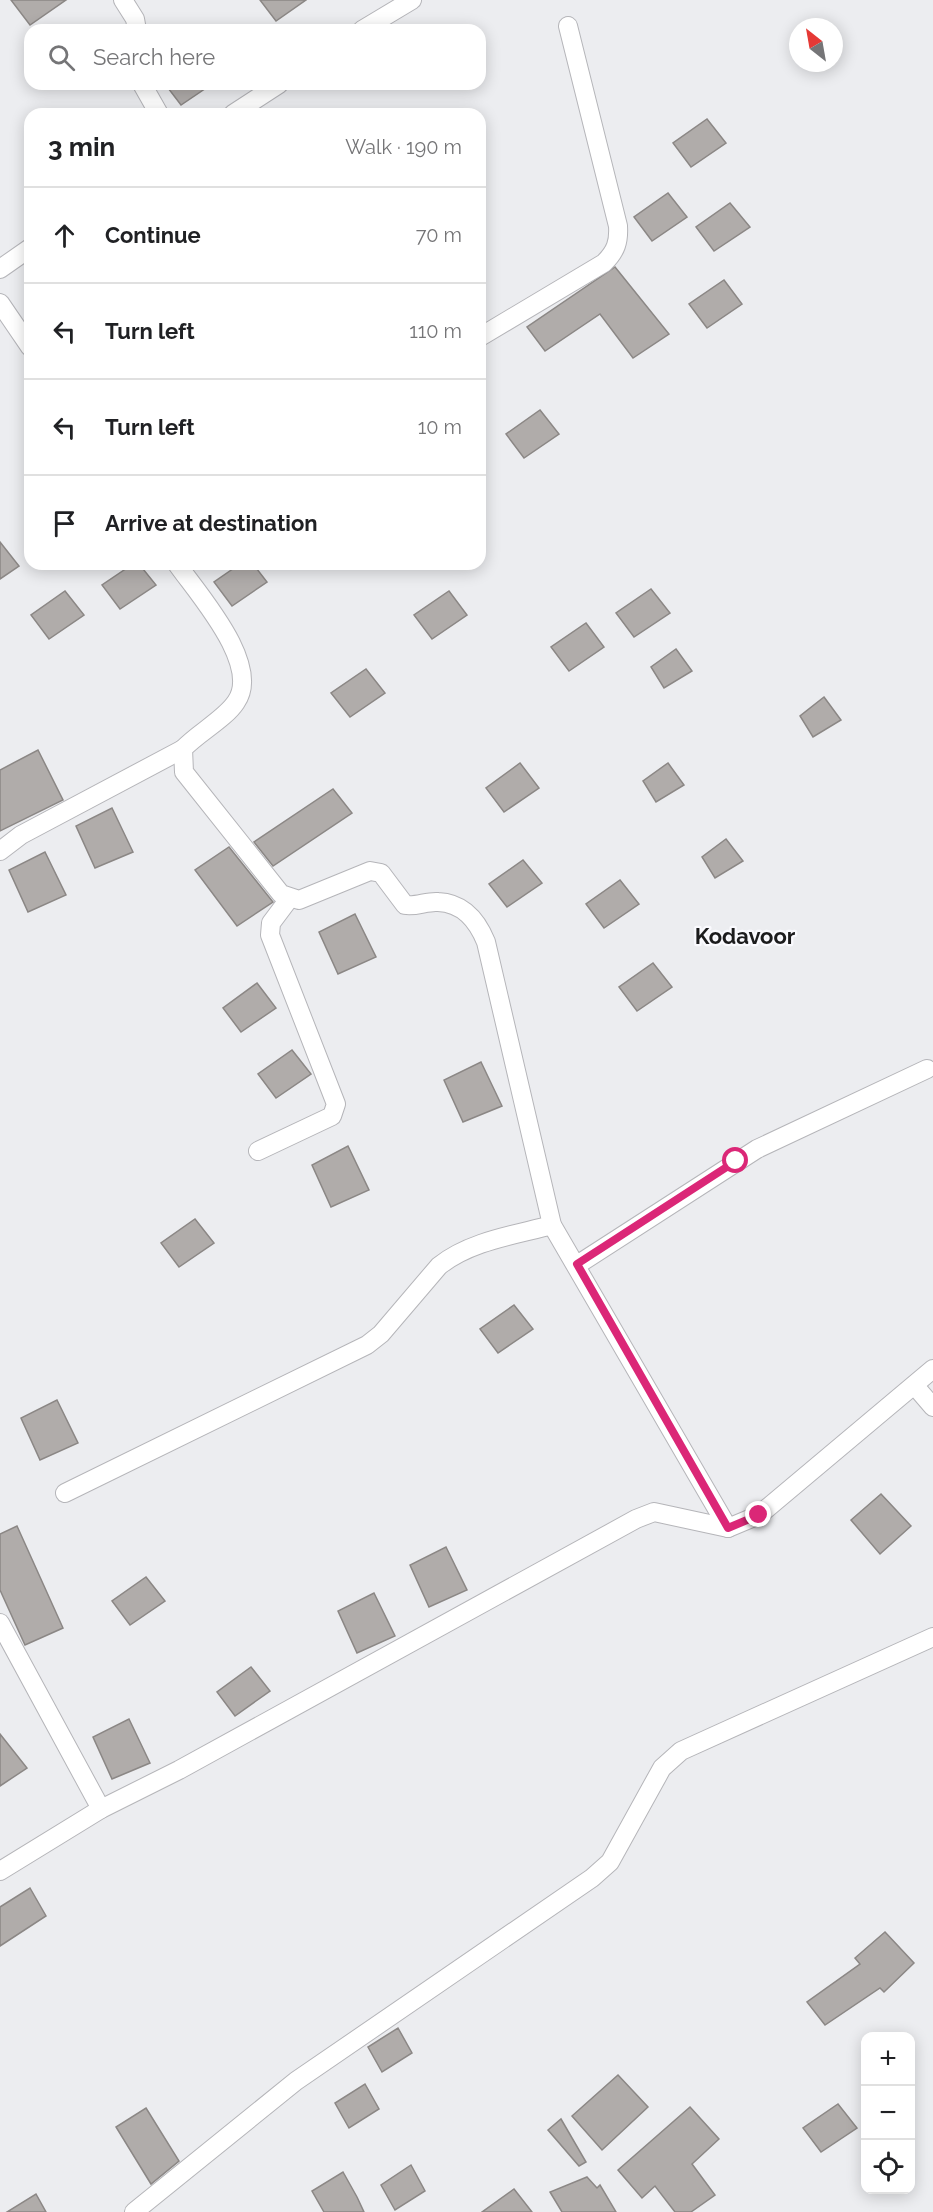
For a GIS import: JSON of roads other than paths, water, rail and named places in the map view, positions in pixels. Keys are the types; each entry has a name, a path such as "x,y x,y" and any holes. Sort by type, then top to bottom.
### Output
{"street":[{"path":"123,0 136,24"},
{"path":"372,24 412,0"},
{"path":"486,333 604,263 612,255 619,241 618,226 568,26"},
{"path":"145,90 156,108"},
{"path":"241,108 270,90"},
{"path":"0,269 24,252"},
{"path":"0,303 24,338"},
{"path":"0,850 21,835 183,748 237,702 243,676 236,650 181,570"},
{"path":"183,748 184,772 281,894 289,899 299,900 370,871 381,873 405,905 437,902 457,906 480,927 486,942 552,1225 577,1264 728,1528"},
{"path":"258,1151 332,1116 336,1104 270,935 271,922 289,899"},
{"path":"577,1264 746,1155 927,1069"},
{"path":"65,1493 367,1345 381,1334 439,1266 463,1250 552,1225"},
{"path":"0,1871 101,1809 180,1770 636,1519 654,1512 728,1528 759,1515 933,1369"},
{"path":"915,1386 933,1407"},
{"path":"0,1623 101,1809"},
{"path":"134,2212 296,2081 592,1878 610,1862 662,1768 681,1751 933,1637"}],"district":[{"name":"Kodavoor","path":"745,936"}]}
